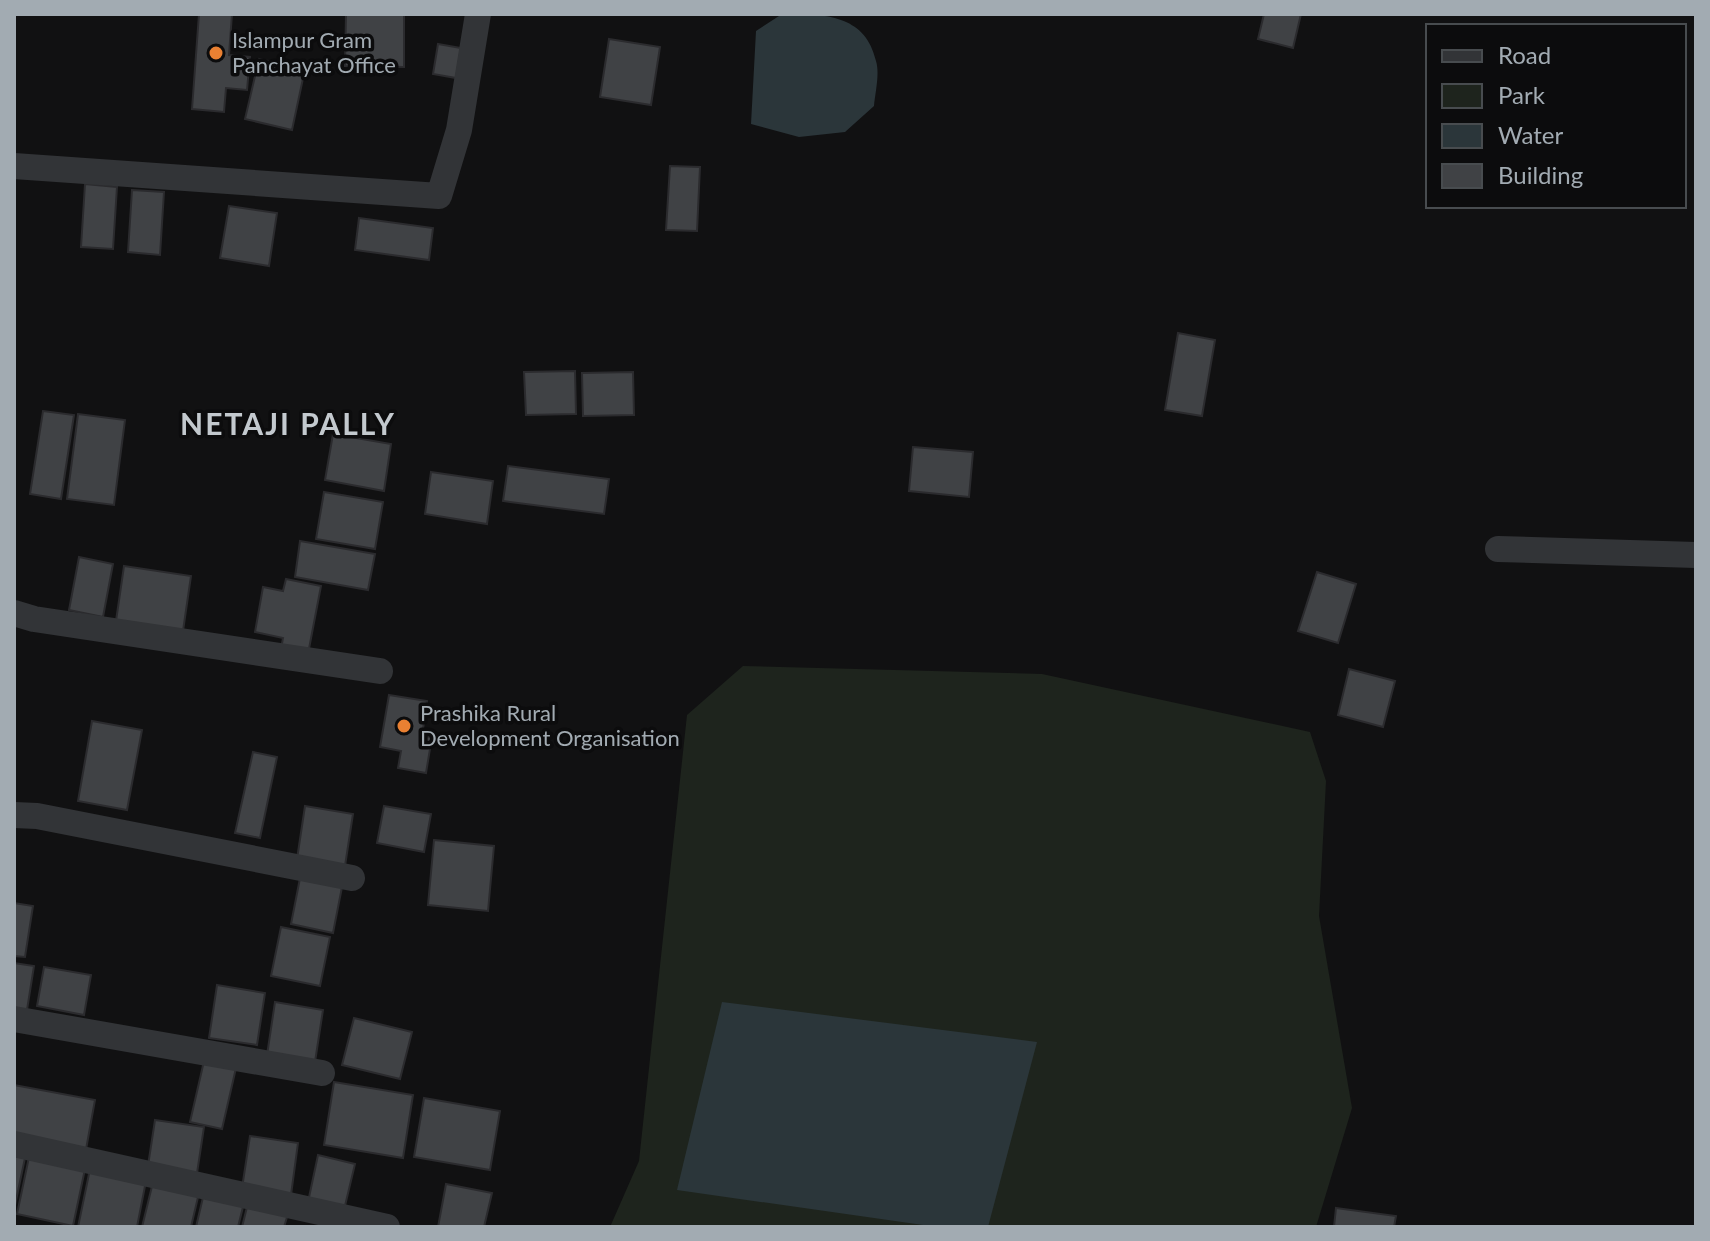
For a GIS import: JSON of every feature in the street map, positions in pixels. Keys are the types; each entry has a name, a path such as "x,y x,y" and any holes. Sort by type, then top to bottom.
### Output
{"street":[{"path":"14,166 439,196 459,130 478,14"},
{"path":"1498,549 1696,555"},
{"path":"14,613 34,619 380,671"},
{"path":"14,815 52,819 352,878"},
{"path":"14,1019 322,1073"},
{"path":"14,1144 387,1227"}],"green space":[{"path":"743,666 1042,674 1310,732 1326,781 1319,916 1352,1108 1316,1227 610,1227 639,1161 687,715"}],"water":[{"path":"818,15 844,21 864,35 871,46 878,72 874,106 845,132 799,137 751,124 756,31 779,16"},
{"path":"722,1002 1037,1042 988,1227 937,1227 677,1190"}],"building":[{"path":"199,14 232,14 229,55 250,57 247,90 226,88 224,112 192,109"},
{"path":"346,14 404,14 404,67 345,66"},
{"path":"1264,14 1301,14 1293,48 1258,39"},
{"path":"609,39 660,47 651,105 600,97"},
{"path":"438,44 461,48 456,78 433,74"},
{"path":"259,59 305,69 292,130 245,119"},
{"path":"670,166 700,167 697,231 666,230"},
{"path":"85,184 117,187 113,249 81,247"},
{"path":"132,190 164,192 160,255 128,252"},
{"path":"229,206 277,213 269,266 220,258"},
{"path":"359,218 433,228 429,260 355,250"},
{"path":"1178,333 1215,340 1202,416 1165,410"},
{"path":"575,371 576,414 526,415 524,372"},
{"path":"633,372 634,415 583,416 582,373"},
{"path":"43,411 74,415 61,499 30,494"},
{"path":"78,414 125,420 114,505 67,499"},
{"path":"333,434 391,444 384,491 325,480"},
{"path":"913,447 973,452 969,497 909,491"},
{"path":"508,466 609,479 604,514 503,501"},
{"path":"431,472 493,481 487,524 425,514"},
{"path":"324,492 383,502 375,549 316,539"},
{"path":"300,541 375,554 368,590 295,577"},
{"path":"79,557 113,564 103,617 69,610"},
{"path":"124,566 191,576 183,631 116,621"},
{"path":"1317,572 1356,584 1338,643 1298,631"},
{"path":"286,579 321,586 308,654 281,649 283,638 255,632 263,587 283,591"},
{"path":"1349,669 1395,681 1383,727 1338,715"},
{"path":"389,695 427,701 422,736 432,737 426,773 398,768 401,751 380,747"},
{"path":"92,721 142,730 127,810 78,801"},
{"path":"253,752 277,757 260,838 235,833"},
{"path":"305,806 353,814 345,866 297,859"},
{"path":"384,806 431,814 424,852 377,843"},
{"path":"434,840 494,846 488,911 428,905"},
{"path":"301,873 343,882 333,933 291,924"},
{"path":"14,903 33,906 25,957 14,956"},
{"path":"281,927 330,937 320,986 271,976"},
{"path":"14,963 34,966 27,1010 14,1008"},
{"path":"44,967 91,975 84,1015 37,1006"},
{"path":"217,985 265,993 257,1045 209,1038"},
{"path":"275,1002 323,1010 315,1062 267,1055"},
{"path":"354,1018 412,1032 400,1079 342,1065"},
{"path":"204,1061 236,1068 222,1129 190,1122"},
{"path":"334,1082 413,1095 403,1158 324,1145"},
{"path":"14,1085 95,1100 85,1155 14,1142"},
{"path":"424,1098 500,1111 490,1170 414,1157"},
{"path":"155,1120 204,1127 196,1180 147,1172"},
{"path":"250,1136 298,1143 291,1195 242,1188"},
{"path":"318,1155 355,1164 344,1210 308,1202"},
{"path":"14,1156 25,1158 14,1210"},
{"path":"29,1157 85,1169 73,1226 17,1214"},
{"path":"90,1169 146,1181 137,1227 78,1227"},
{"path":"153,1182 199,1193 191,1227 142,1227"},
{"path":"446,1184 492,1193 484,1227 438,1227"},
{"path":"204,1193 244,1203 238,1227 196,1227"},
{"path":"248,1203 288,1214 284,1227 242,1227"},
{"path":"1336,1208 1396,1216 1394,1227 1334,1227"}],"place":[{"name":"Islampur Gram Panchayat Office","path":"216,53"},
{"name":"Prashika Rural Development Organisation","path":"404,726"}],"district":[{"name":"NETAJI PALLY","path":"288,425"}]}
